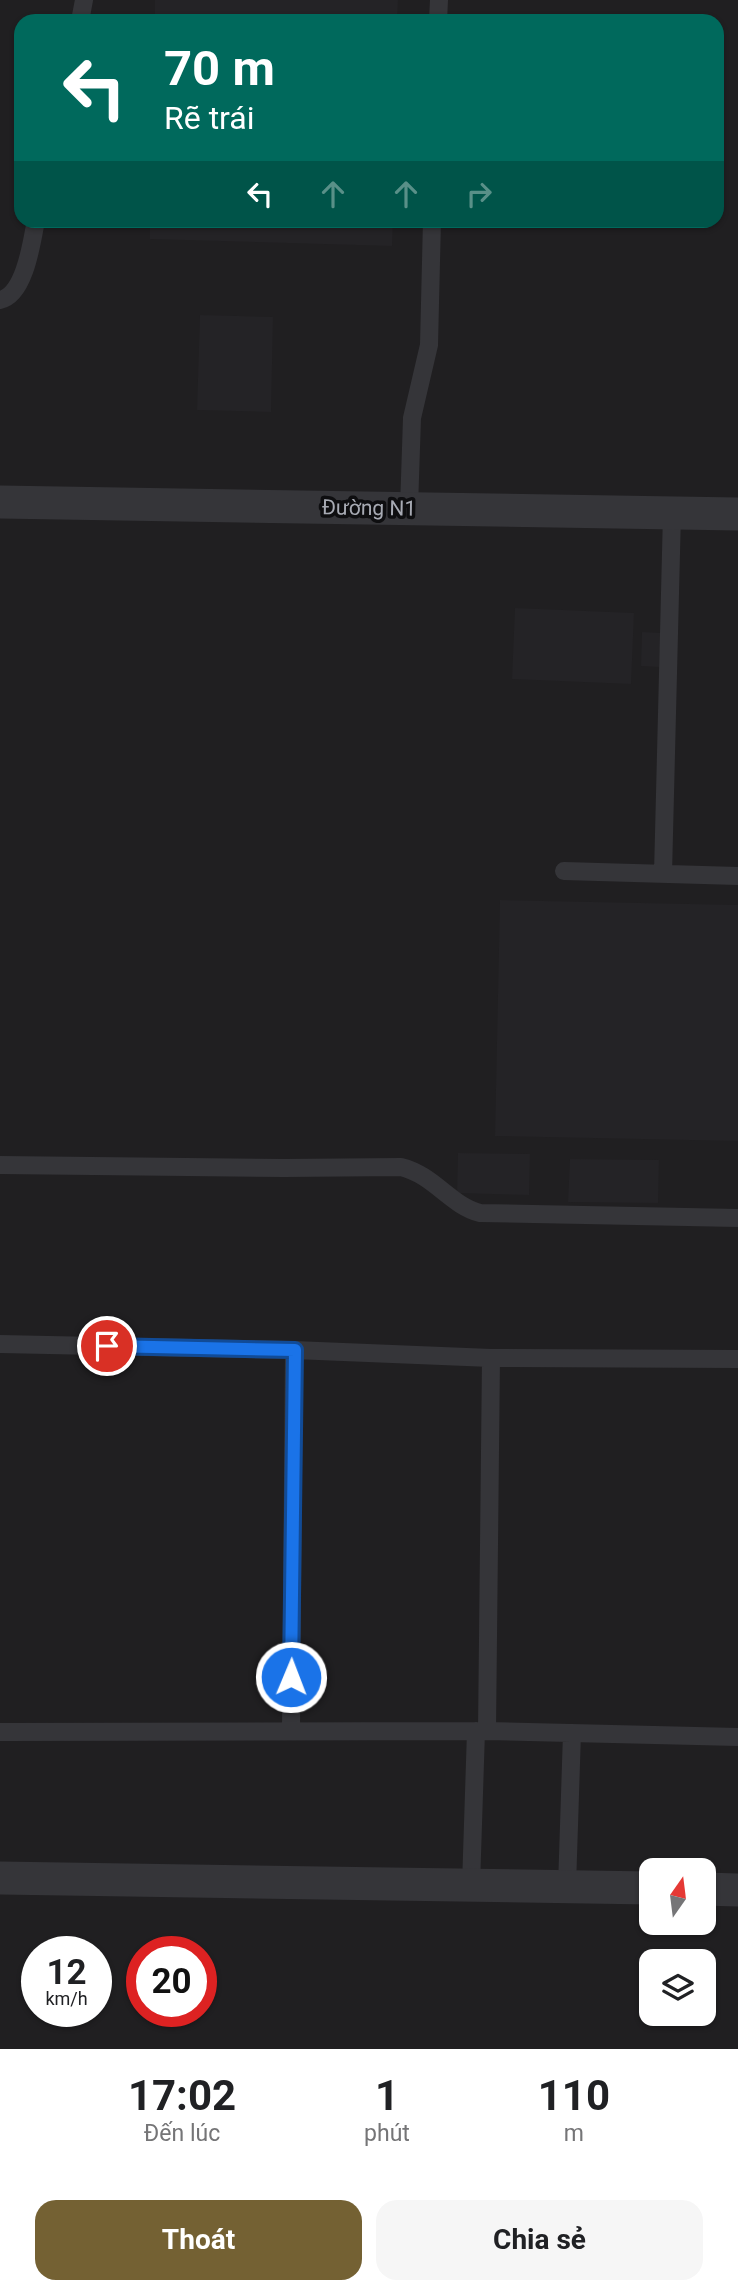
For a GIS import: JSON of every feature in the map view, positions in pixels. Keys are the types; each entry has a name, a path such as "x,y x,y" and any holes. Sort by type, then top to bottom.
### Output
{"street":[{"name":"Đường N1","path":"0,502 738,514"},
{"path":"0,1878 639,1888"},
{"path":"716,1889 738,1890"}],"lane":[{"path":"0,300 6,299 17,285 27,264 34,228"},
{"path":"409,508 412,418 429,345 432,228"},
{"path":"663,874 672,513"},
{"path":"564,871 738,876"},
{"path":"0,1165 401,1167 416,1171 461,1204 480,1213 738,1218"},
{"path":"0,1344 295,1350 491,1358 738,1359"},
{"path":"290,1731 295,1350"},
{"path":"471,1886 482,1731 491,1358"},
{"path":"0,1732 482,1731 738,1737"},
{"path":"567,1887 572,1733"}],"shaded area":[{"path":"0,0 738,0 738,2049 0,2049"}],"building":[{"path":"155,0 398,0 397,14 155,14"},
{"path":"150,228 393,228 392,246 150,239"},
{"path":"200,315 273,317 271,412 197,410"},
{"path":"515,608 634,613 631,684 512,679"},
{"path":"642,632 661,633 659,667 641,666"},
{"path":"500,900 738,905 738,1141 495,1136"},
{"path":"458,1153 530,1154 529,1195 457,1193"},
{"path":"570,1159 659,1160 658,1203 568,1202"}],"route":[{"path":"107,1346 295,1350 291,1677"}]}
